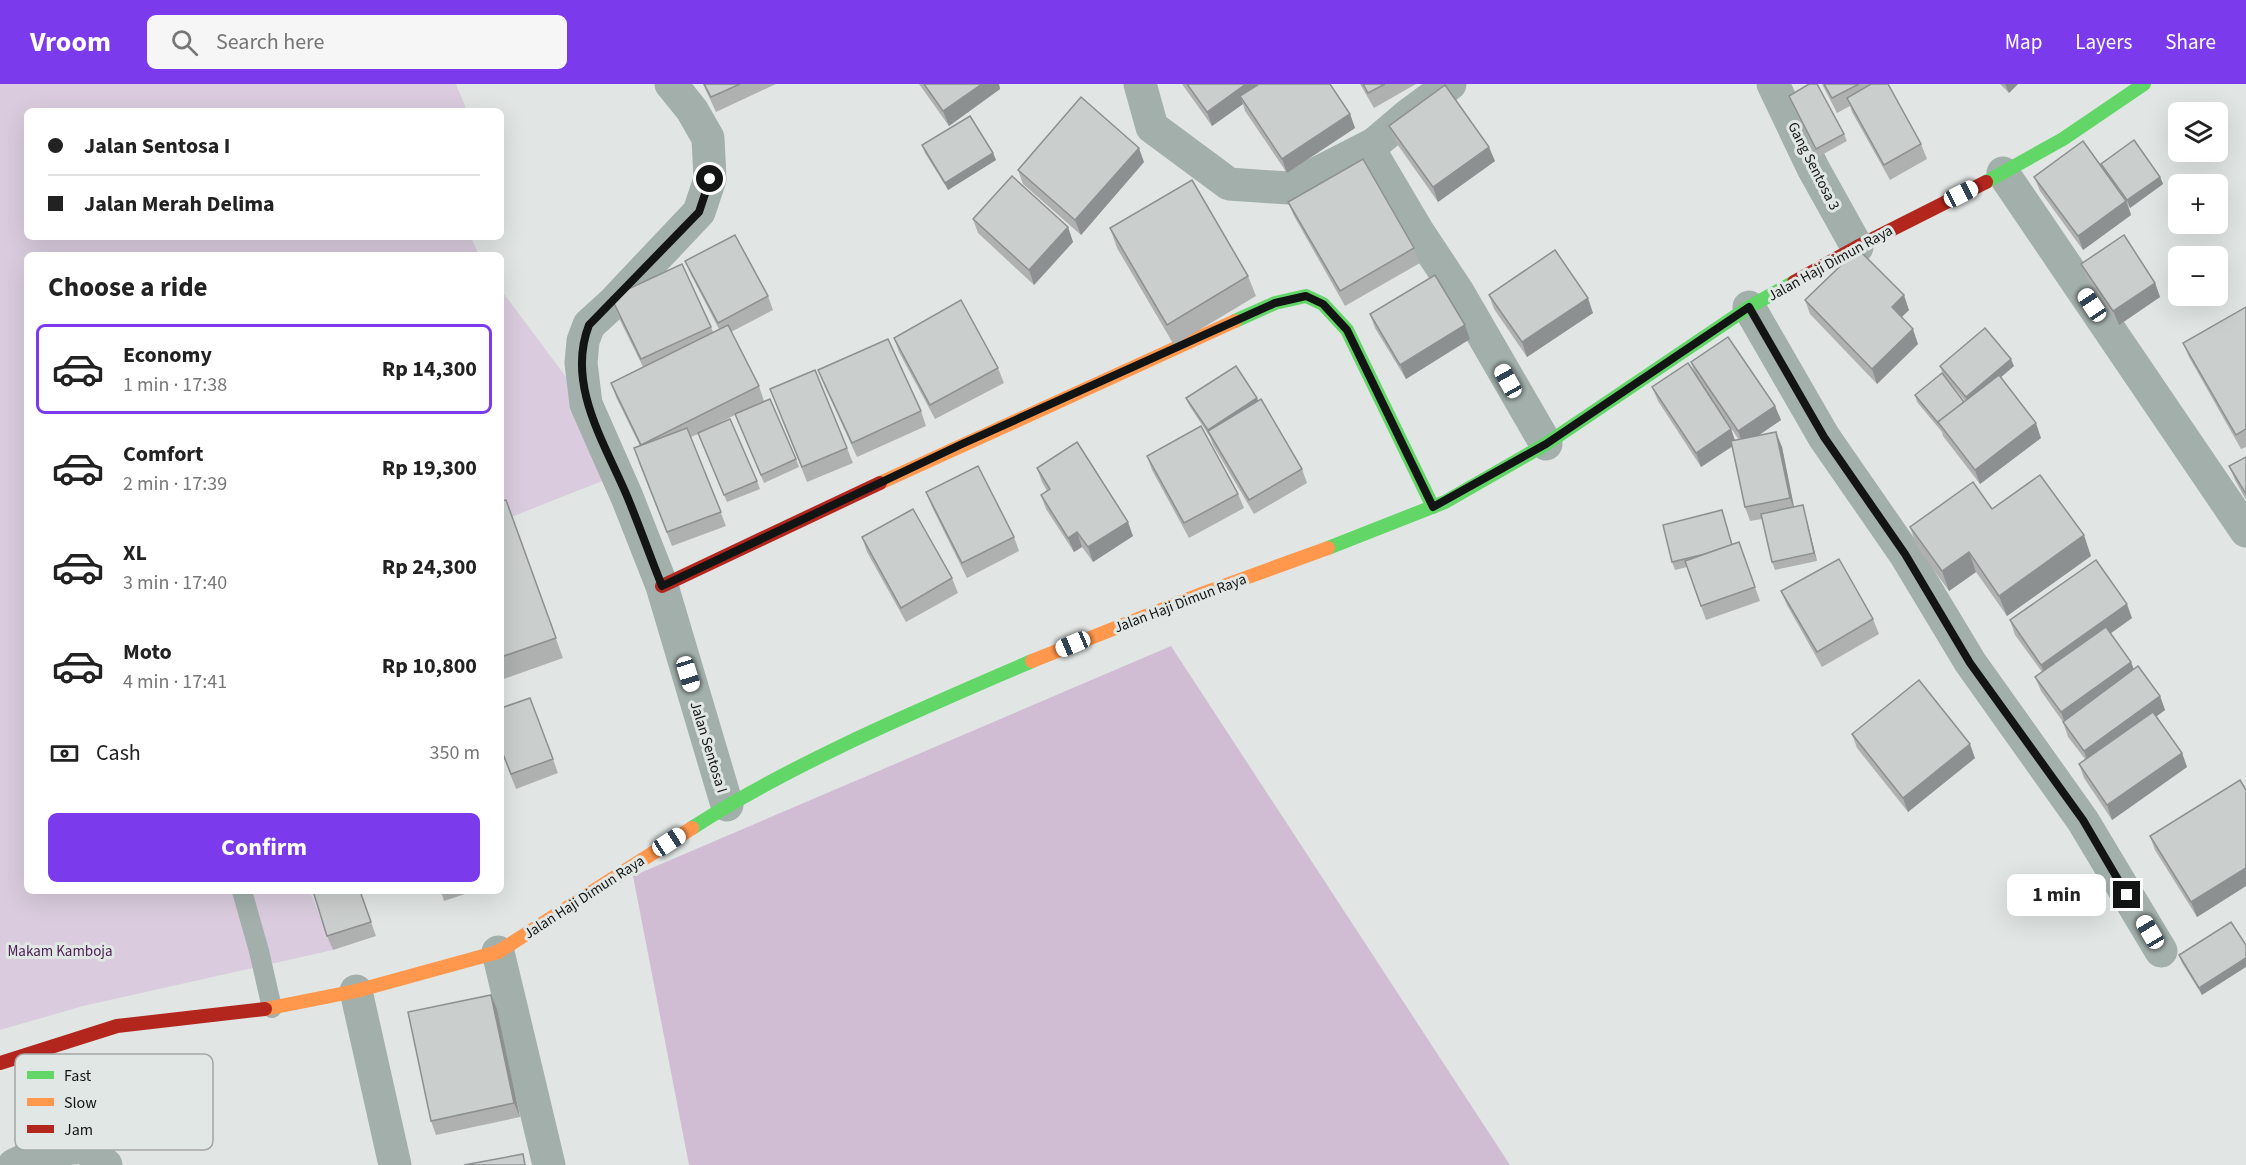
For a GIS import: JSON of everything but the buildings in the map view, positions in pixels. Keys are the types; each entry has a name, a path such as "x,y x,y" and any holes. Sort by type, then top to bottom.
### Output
{"street":[{"name":"Jalan Sentosa I","path":"671,84 692,110 708,138 710,179 699,212 589,325 583,340 581,363 586,404 627,497 662,586 727,805"},
{"path":"1140,84 1152,127 1229,184 1288,188 1374,144 1450,84"},
{"name":"Gang Sentosa 3","path":"1773,84 1813,168 1857,247"},
{"name":"Jalan Haji Dimun Raya","path":"28,1054 117,1026 272,1008 356,992 498,952 727,805 839,748 998,676 1193,597 1301,559 1433,507 1546,444 1749,307 1857,247 2003,173 2064,139 2144,84"},
{"path":"1374,144 1372,150 1375,159 1417,230 1458,292 1546,444"},
{"path":"2003,173 2246,531"},
{"path":"662,586 962,444 1136,365 1275,303 1306,296 1323,304 1347,330 1433,507"},
{"path":"1749,307 1824,437 1905,554 1970,663 2083,820 2161,951"},
{"path":"498,952 549,1165"},
{"path":"356,992 395,1165"},
{"name":"Jalan Haji Dimun Raya","path":"0,1063 15,1058"},
{"path":"14,1165 44,1150"},
{"path":"88,1150 106,1165"}],"lane":[{"path":"243,894 272,1008"}],"green space":[{"name":"Makam Kamboja","path":"0,84 456,84 466,108 24,108 24,240 472,240 478,252 24,252 24,894 311,894 333,950 83,1006 0,1030"},
{"path":"504,294 581,397 615,476 504,520"}],"shaded area":[{"path":"1171,646 1510,1165 689,1165 633,876"}],"traffic: fast":[{"path":"1986,182 2063,139 2144,84"},
{"path":"1328,548 1445,502 1546,444 1749,307 1794,282"},
{"path":"1235,321 1275,303 1306,296 1323,304 1347,330 1433,507"},
{"path":"692,828 815,759 1032,661"}],"traffic: slow":[{"path":"880,483 1235,321"},
{"path":"1032,661 1204,593 1328,548"},
{"path":"265,1009 356,991 498,952 692,828"}],"traffic: jam":[{"path":"1794,282 1857,247 1986,182"},
{"path":"662,586 880,483"},
{"path":"28,1054 117,1026 265,1009"},
{"path":"0,1063 15,1058"}],"route":[{"path":"710,179 699,212 612,304 589,325 583,340 581,363 586,404 627,497 662,586 962,444 1275,303 1306,296 1323,304 1347,330 1433,507 1546,444 1749,307 1824,437 1905,554 1970,663 2083,820 2127,895"}]}
